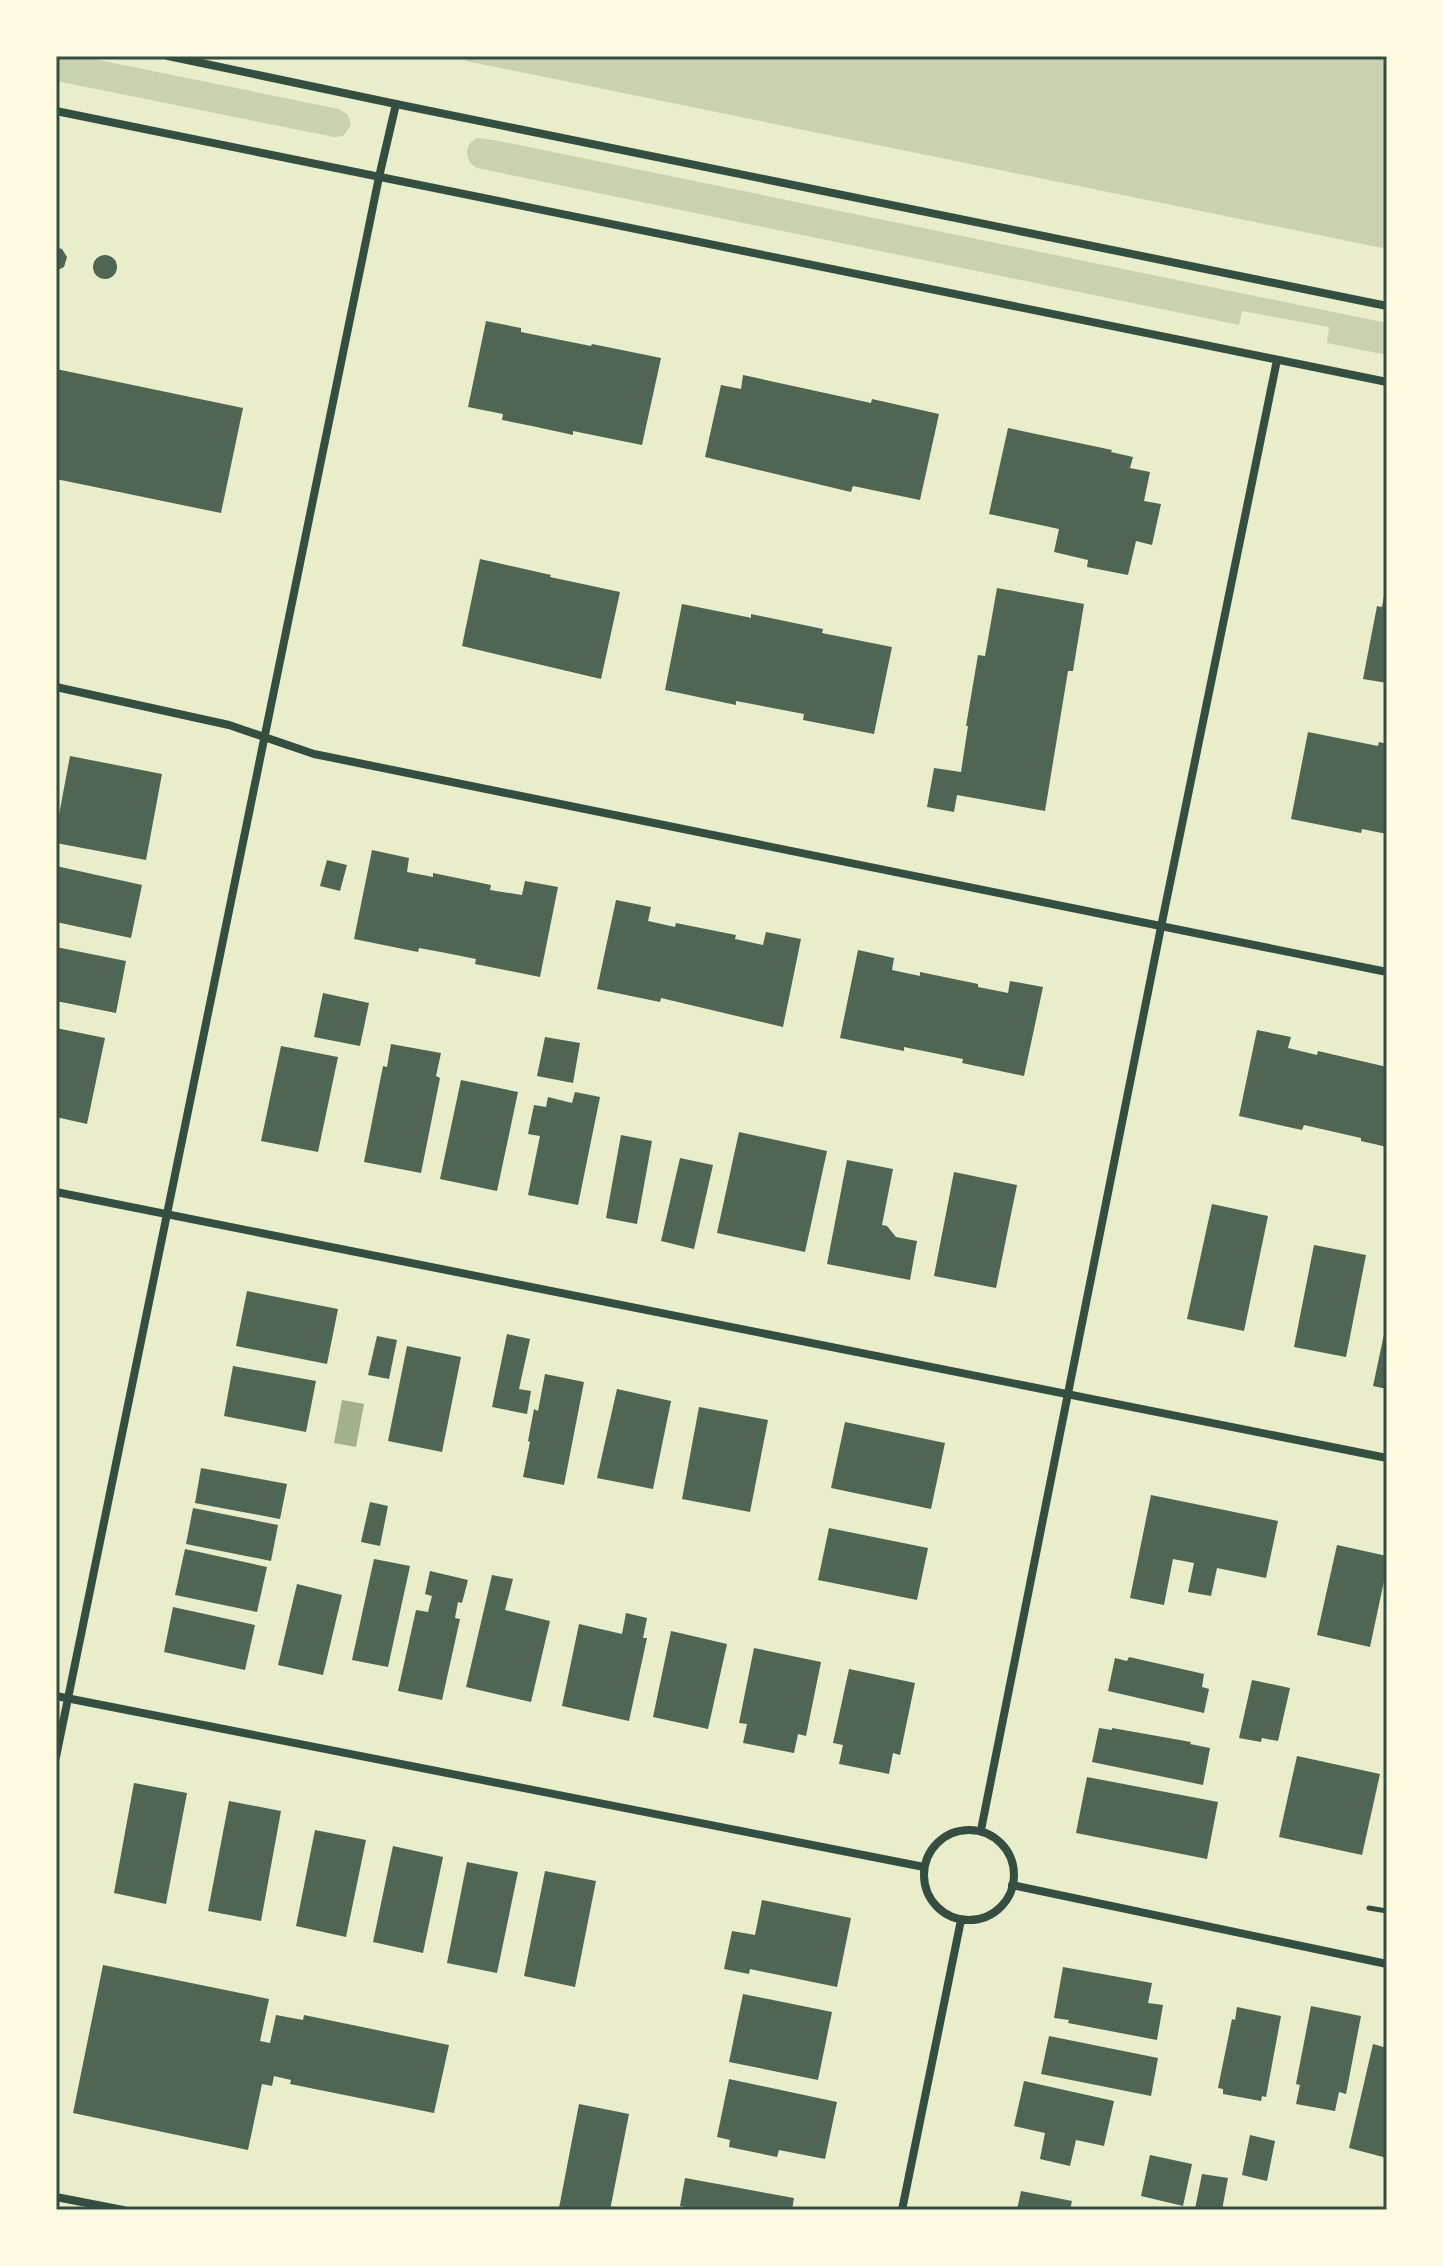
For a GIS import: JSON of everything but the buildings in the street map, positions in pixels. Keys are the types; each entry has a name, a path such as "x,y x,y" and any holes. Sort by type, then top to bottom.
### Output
{"street":[{"path":"168,56 1387,306"},
{"path":"56,1757 396,104"},
{"path":"56,111 1387,382"},
{"path":"981,1830 1277,360"},
{"path":"56,687 229,725 314,754 1387,972"},
{"path":"56,1192 1387,1458"},
{"path":"56,1696 924,1867"},
{"path":"981,1830 1007,1852 1013,1867 1012,1885 1009,1896 989,1916 961,1920 947,1915 936,1906 923,1881 924,1867 930,1852 940,1840 953,1833 981,1830"},
{"path":"1012,1885 1387,1964"},
{"path":"902,2210 961,1920"},
{"path":"56,2197 123,2210"}],"path":[{"path":"1369,1908 1387,1911"}],"shaded area":[{"path":"56,56 79,56 339,109 348,115 351,125 343,136 334,137 56,81"},
{"path":"462,56 1387,56 1387,249 466,61"},
{"path":"477,138 1387,323 1387,355 1327,343 1329,327 1242,311 1239,325 477,168 470,163 467,152"},
{"path":"342,1400 364,1404 356,1447 334,1443"}]}
